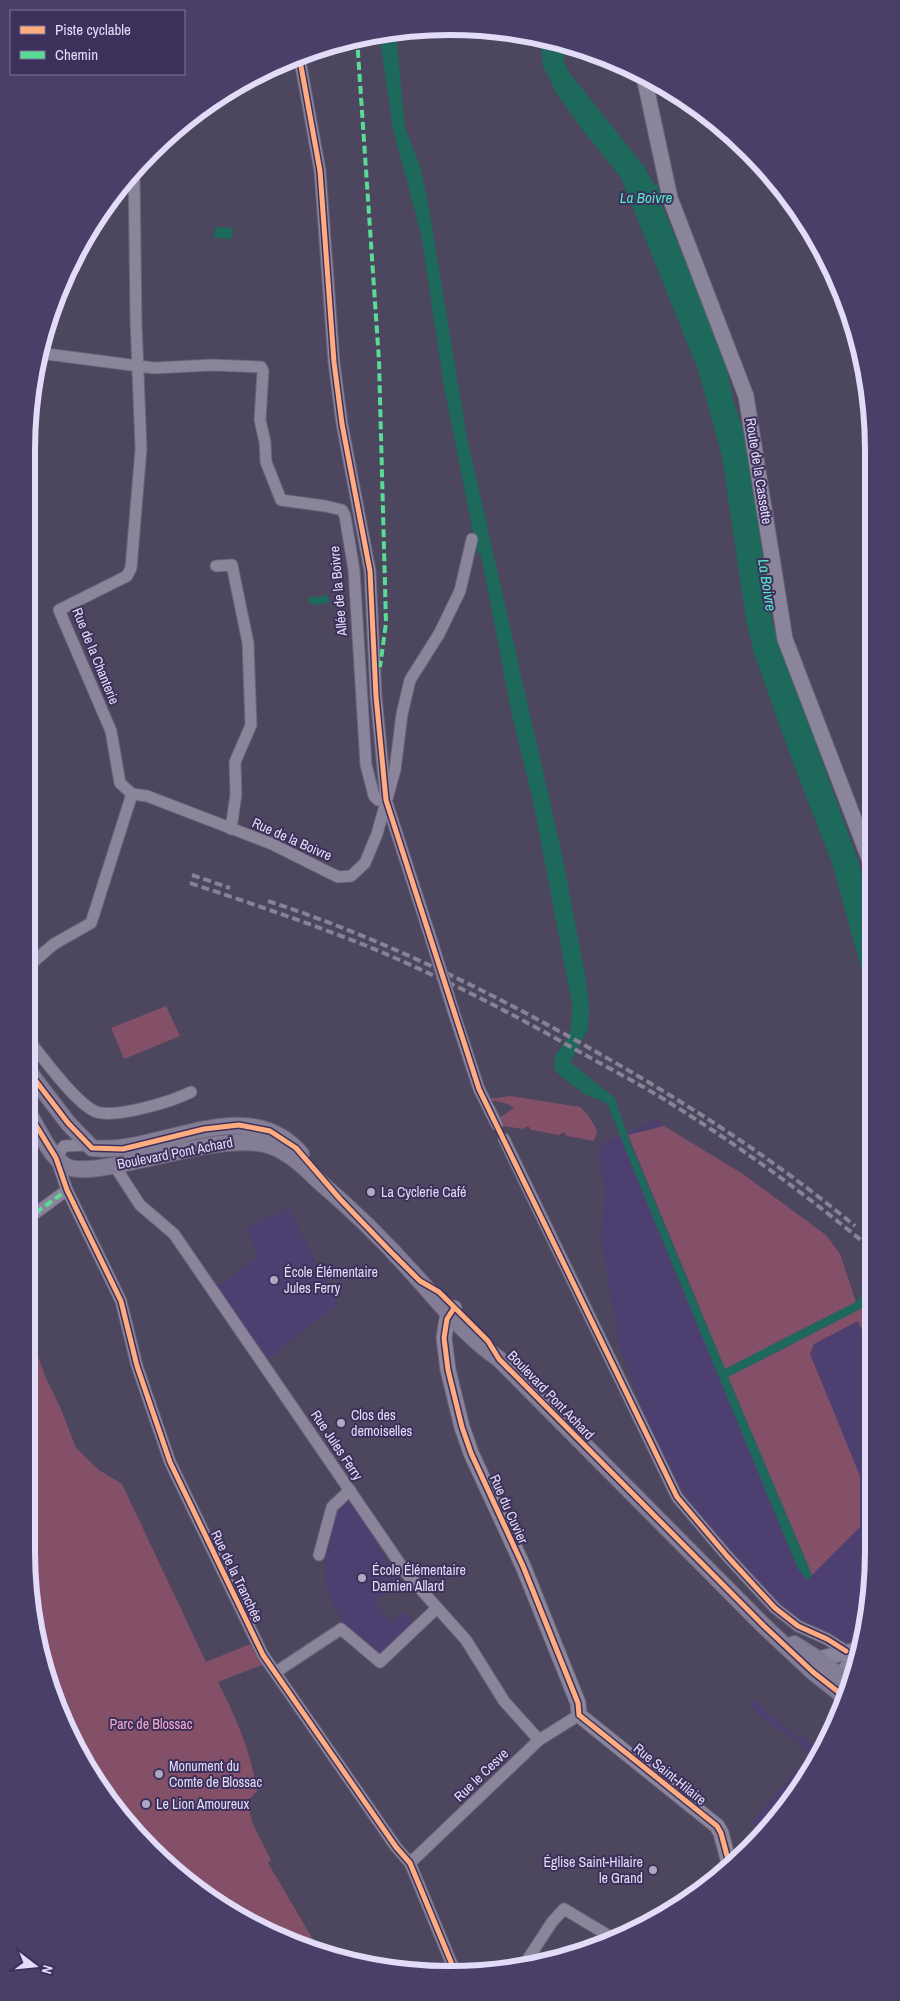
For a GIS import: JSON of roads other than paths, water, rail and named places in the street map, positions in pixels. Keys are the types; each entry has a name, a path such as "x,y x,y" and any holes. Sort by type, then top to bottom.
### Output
{"main road":[{"path":"35,1080 87,1145"},
{"name":"Boulevard Pont Achard","path":"35,1124 56,1158 67,1167 75,1170 114,1165 197,1146 235,1141 270,1145 282,1151 340,1199"},
{"name":"Boulevard Pont Achard","path":"87,1145 100,1149 123,1149 204,1129 249,1126 270,1131 296,1148 340,1199 420,1280 439,1292 452,1311 488,1341 499,1359 764,1626 818,1659 847,1670"},
{"name":"Boulevard Pont Achard","path":"764,1626 847,1670"}],"street":[{"path":"301,63 320,171 335,371 342,424 370,571 376,696 386,800 452,1010 479,1088 497,1125"},
{"name":"Route de la Cassette","path":"646,84 670,198 746,396 785,639 865,848"},
{"name":"Rue de la Chanterie","path":"132,794 120,783 111,731 59,610 127,576 131,568 141,449 134,181"},
{"path":"46,354 138,367"},
{"name":"Allée de la Boivre","path":"138,367 261,367 263,371 260,420 265,442 266,462 281,500 342,510 345,516 354,570 366,765 374,796 378,800 386,800"},
{"name":"Rue de la Boivre","path":"132,794 147,796 272,844 338,877 351,876 365,863 370,854 396,770 406,691 410,680 439,634 460,591 472,539"},
{"path":"216,566 232,565 248,642 251,725 235,762 236,794 231,829"},
{"path":"35,960 54,944 92,923 132,794"},
{"path":"35,1048 86,1106 96,1112 111,1113 170,1102 191,1092"},
{"path":"35,1065 44,1060"},
{"path":"504,1139 676,1496 721,1550 775,1608 798,1626 826,1636 848,1669"},
{"name":"Boulevard Pont Achard","path":"56,1158 64,1146 87,1145"},
{"name":"Rue de la Tranchée","path":"56,1158 67,1190 121,1301 138,1366 170,1462 262,1652 396,1847 410,1864 449,1966"},
{"name":"Rue Jules Ferry","path":"114,1165 140,1205 174,1234 408,1574 466,1640 504,1701 539,1740"},
{"path":"35,1213 67,1190"},
{"name":"Rue du Cuvier","path":"452,1311 445,1324 444,1338 448,1370 462,1427 471,1453 523,1566 578,1703 579,1715"},
{"path":"319,1555 332,1508 350,1490"},
{"path":"276,1672 341,1630 380,1662 437,1608"},
{"path":"818,1659 847,1670"},
{"name":"Rue le Cesve","path":"410,1864 539,1740 579,1715"},
{"name":"Rue Saint-Hilaire","path":"579,1715 717,1826 721,1833 728,1859"},
{"path":"528,1958 552,1922 564,1909 607,1935"}],"water":[{"path":"397,39 405,128 421,169 429,208 467,438 561,850 585,974 589,1007 588,1029 570,1062 615,1098 630,1142 725,1369 856,1302 865,1292 865,1309 864,1307 728,1377 812,1575 807,1580 798,1569 607,1103 584,1094 558,1074 554,1068 555,1056 569,1036 571,1029 572,1004 533,801 512,715 481,555 477,552 444,386 421,234 393,129 380,41"},
{"name":"La Boivre","path":"541,45 563,51 564,61 569,72 645,168 655,185 658,185 663,207 725,358 733,400 746,438 772,621 865,885 865,983 832,863 792,760 754,653 746,620 722,456 698,370 621,178 581,128 556,92 543,66"},
{"path":"215,227 233,228 232,239 214,238"},
{"path":"328,595 329,603 312,605 307,598"}],"railway":[{"path":"192,875 230,888"},
{"path":"190,883 367,946 447,982 526,1022 647,1089 723,1137 824,1210 865,1243"},
{"path":"268,901 352,932 434,967 554,1028 661,1090 728,1132 792,1177 855,1226"}],"place":[{"name":"La Cyclerie Café","path":"371,1192"},
{"name":"École Élémentaire Jules Ferry","path":"274,1280"},
{"name":"Clos des demoiselles","path":"341,1423"},
{"name":"École Élémentaire Damien Allard","path":"362,1578"},
{"name":"Monument du Comte de Blossac","path":"159,1774"},
{"name":"Le Lion Amoureux","path":"146,1804"},
{"name":"Église Saint-Hilaire le Grand","path":"653,1870"}],"park label":[{"name":"Parc de Blossac","path":"151,1724"}]}
